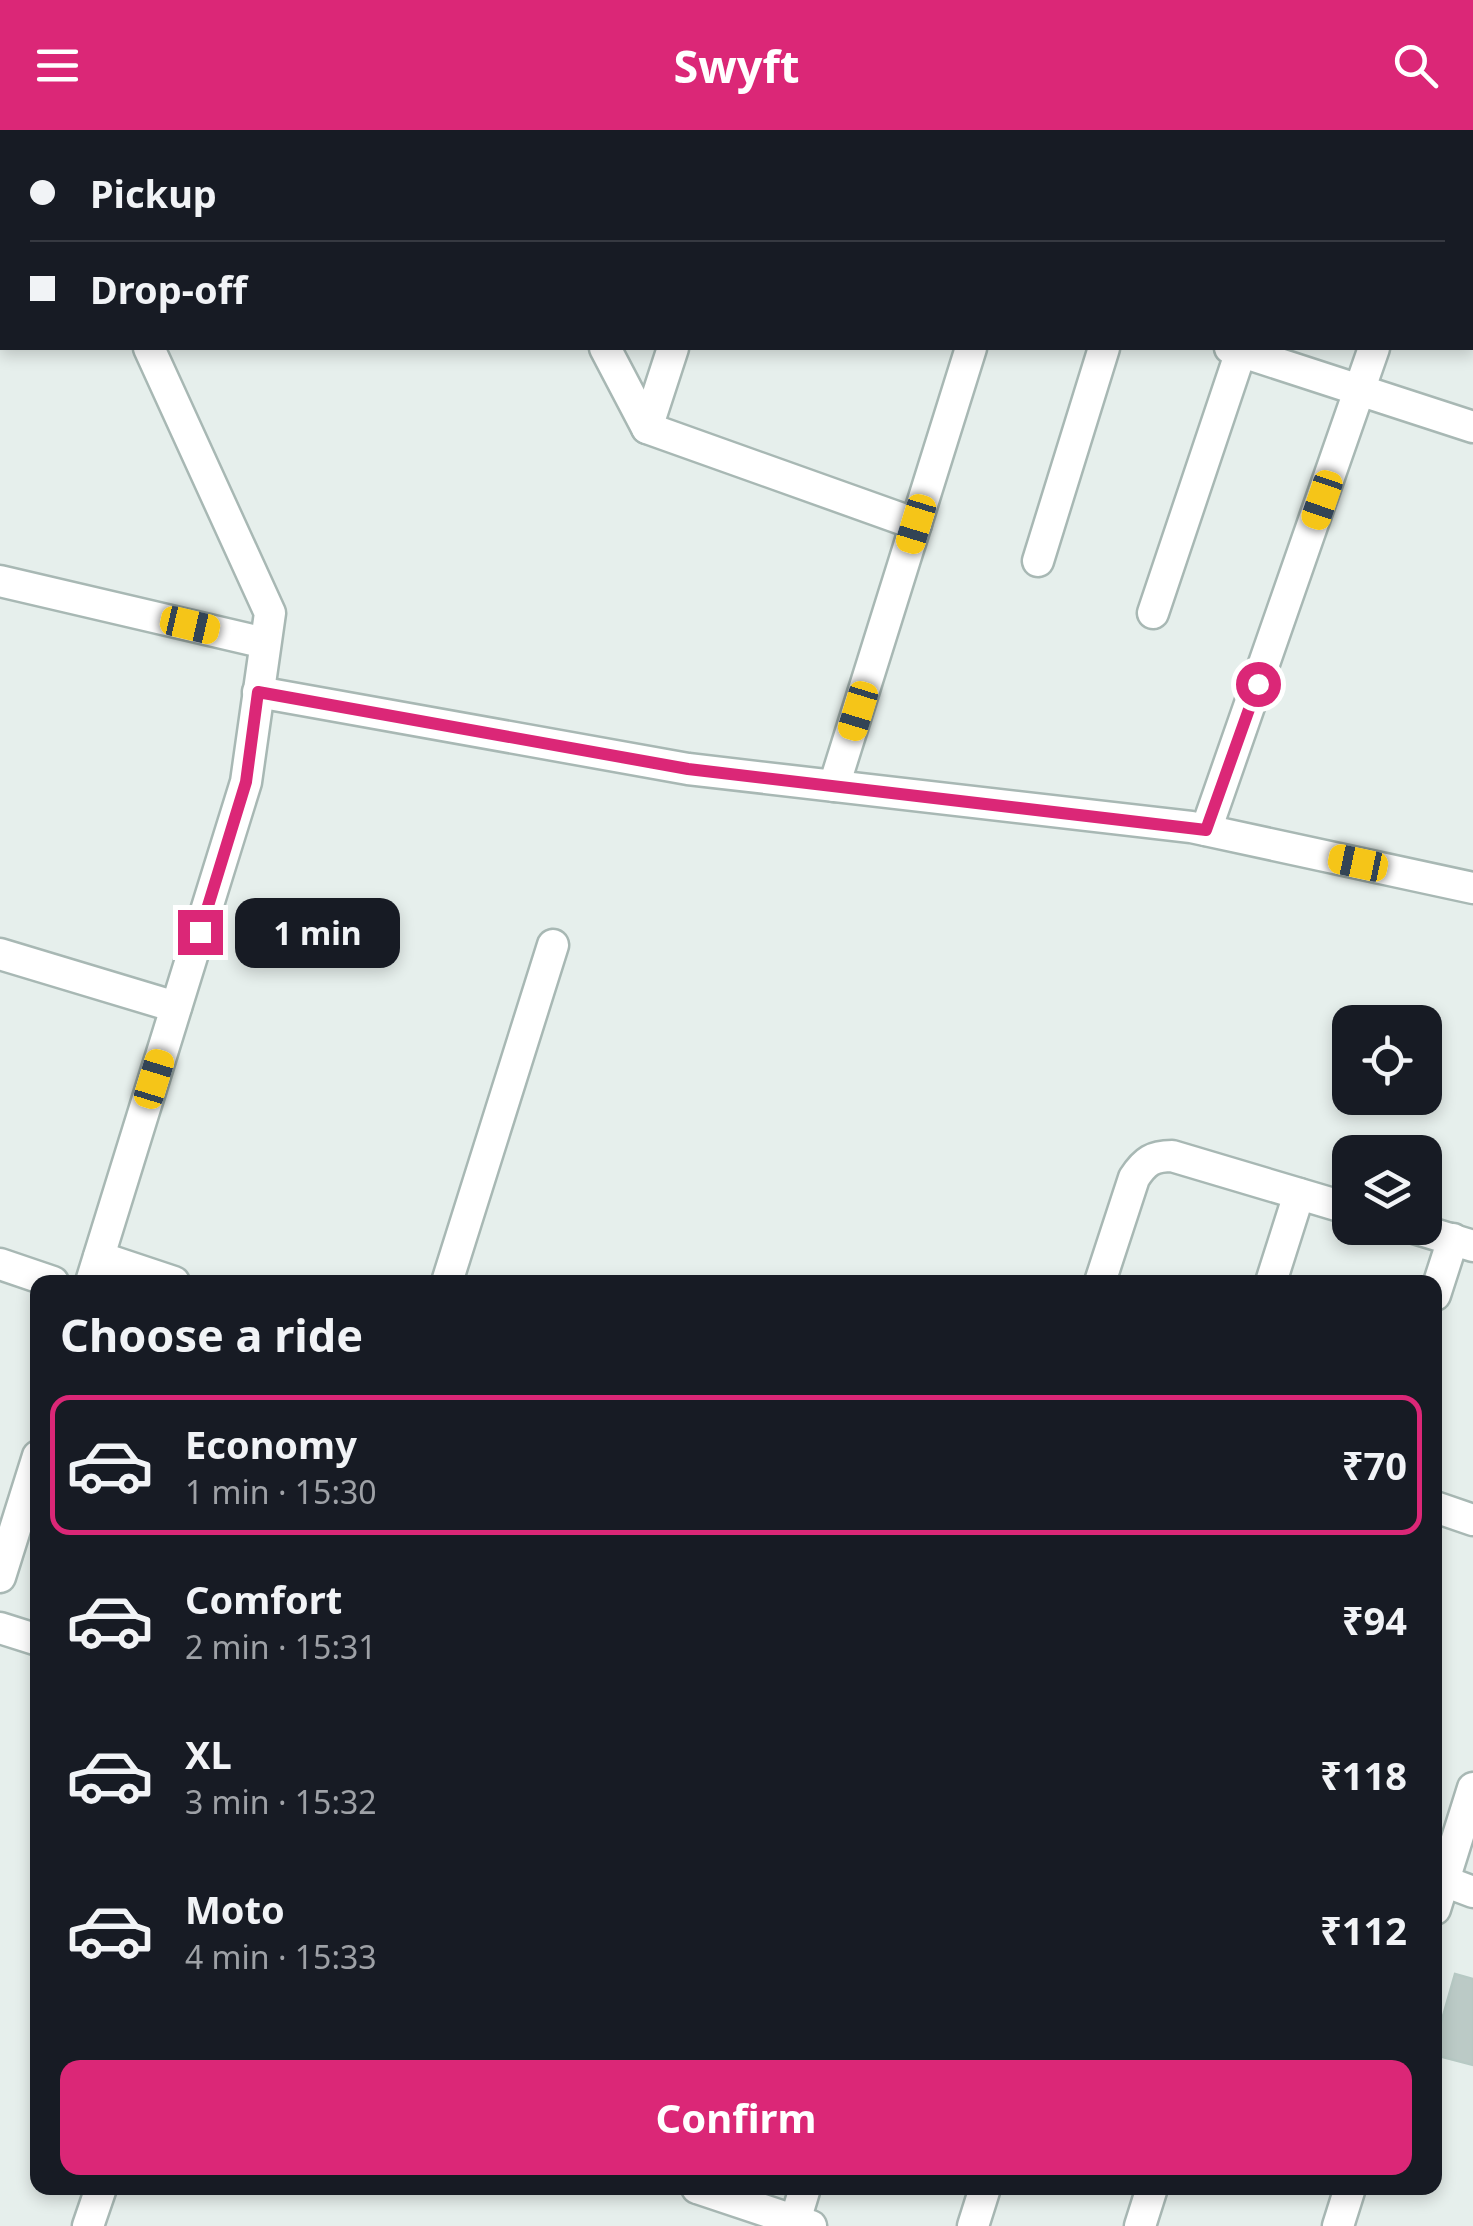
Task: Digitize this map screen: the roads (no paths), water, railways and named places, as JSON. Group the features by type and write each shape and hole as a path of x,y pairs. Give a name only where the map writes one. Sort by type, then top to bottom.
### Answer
{"street":[{"path":"128,1275 95,1270 246,782 270,613 150,350"},
{"path":"606,350 647,428 916,524"},
{"path":"647,428 672,350"},
{"path":"834,786 971,350"},
{"path":"1038,561 1103,350"},
{"path":"1153,613 1237,350"},
{"path":"1240,350 1473,426"},
{"path":"1206,830 1373,350"},
{"path":"0,580 265,643"},
{"path":"258,692 688,769 1206,830 1473,888"},
{"path":"449,1275 553,944"},
{"path":"0,954 176,1007"},
{"path":"1102,1275 1134,1178 1143,1164 1156,1156 1172,1156 1332,1203"},
{"path":"1273,1275 1299,1194"},
{"path":"1442,1282 1463,1242"},
{"path":"0,1264 32,1275"},
{"path":"0,1577 30,1481"},
{"path":"1442,1509 1473,1520"},
{"path":"0,1628 30,1637"},
{"path":"1442,1883 1473,1788"},
{"path":"1442,1895 1473,1892"},
{"path":"88,2226 98,2195"},
{"path":"717,2195 803,2223 805,2195"},
{"path":"973,2226 983,2195"},
{"path":"1140,2226 1150,2195"},
{"path":"1338,2226 1348,2195"}]}
